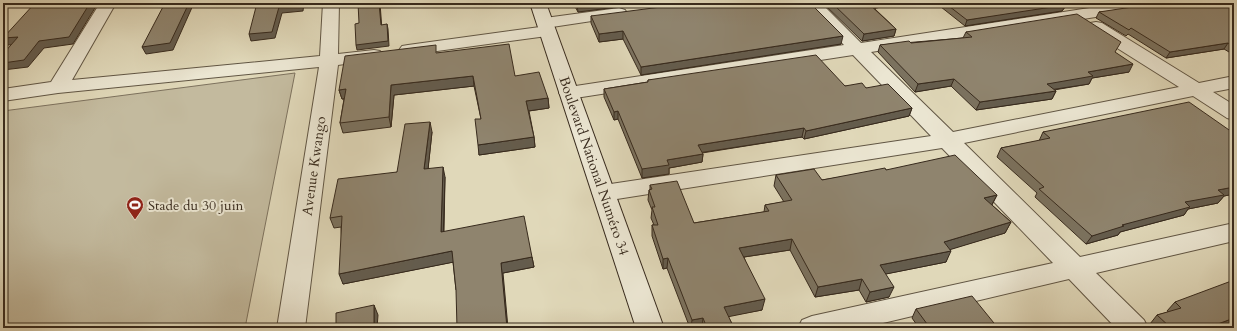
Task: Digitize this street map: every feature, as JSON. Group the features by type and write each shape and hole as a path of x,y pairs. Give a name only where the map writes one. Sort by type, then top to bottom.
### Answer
{"street":[{"path":"58,87 108,3"},
{"name":"Avenue Kwango","path":"292,328 329,60 331,3"},
{"name":"Boulevard National Numéro 34","path":"538,3 650,328"},
{"path":"812,3 1134,328"},
{"path":"1058,3 1234,114"},
{"path":"569,93 1153,3"},
{"path":"3,95 58,87 329,60 546,27 637,11"},
{"path":"604,193 948,140 1234,82"},
{"path":"812,328 1234,232"}],"shaded area":[{"name":"Stade du 30 juin","path":"295,73 245,328 3,328 3,111"}],"building":[{"path":"35,3 90,3 69,37 39,41 24,60 3,63 3,54 18,37 3,38"},
{"path":"165,3 189,3 170,43 142,47"},
{"path":"257,3 301,3 300,5 279,7 272,32 249,34"},
{"path":"358,3 379,3 381,25 387,24 388,41 356,45 355,24 359,23"},
{"path":"576,3 592,3 577,5"},
{"path":"692,3 810,3 843,36 641,67 623,31 599,34 591,16"},
{"path":"832,3 874,3 869,4 896,29 864,34"},
{"path":"945,3 1066,3 1065,5 967,20"},
{"path":"1159,3 1234,3 1234,47 1228,43 1170,52 1131,28 1129,30 1099,12"},
{"path":"1077,14 1121,42 1115,52 1133,64 1088,72 1093,76 1047,84 1056,91 980,102 954,79 918,84 880,45 909,41 911,43 972,37 966,32"},
{"path":"509,44 515,76 539,72 548,98 526,101 534,137 478,145 475,119 481,119 473,76 391,85 389,117 340,123 346,89 339,90 345,56 436,45 436,53"},
{"path":"816,55 845,86 862,83 866,88 888,84 912,108 806,131 804,128 698,145 703,154 667,160 669,165 642,169 618,111 614,112 604,89 648,82 648,80"},
{"path":"1189,102 1232,132 1234,131 1234,187 1218,190 1224,195 1185,202 1190,207 1122,225 1124,226 1092,236 1039,189 1044,187 1001,148 1050,138 1043,132"},
{"path":"430,122 424,169 443,167 441,232 524,216 532,257 501,263 507,328 457,328 456,290 452,251 339,274 342,216 330,218 338,179 397,172 405,124"},
{"path":"955,155 997,195 984,198 1011,222 944,242 951,251 880,265 894,287 870,292 862,279 818,287 792,239 739,248 765,299 724,307 734,328 707,328 703,318 692,320 668,258 663,259 652,225 658,225 652,207 655,207 649,190 652,189 650,185 677,181 694,223 769,211 765,205 792,200 776,175 814,169 822,180 885,168 886,170"},
{"path":"1234,280 1234,318 1207,328 1171,328 1157,315 1181,308 1175,302"},
{"path":"972,296 998,328 930,328 916,309"},
{"path":"374,305 374,328 336,328 336,313"}],"place":[{"name":"Stade du 30 juin","path":"135,220"}]}
